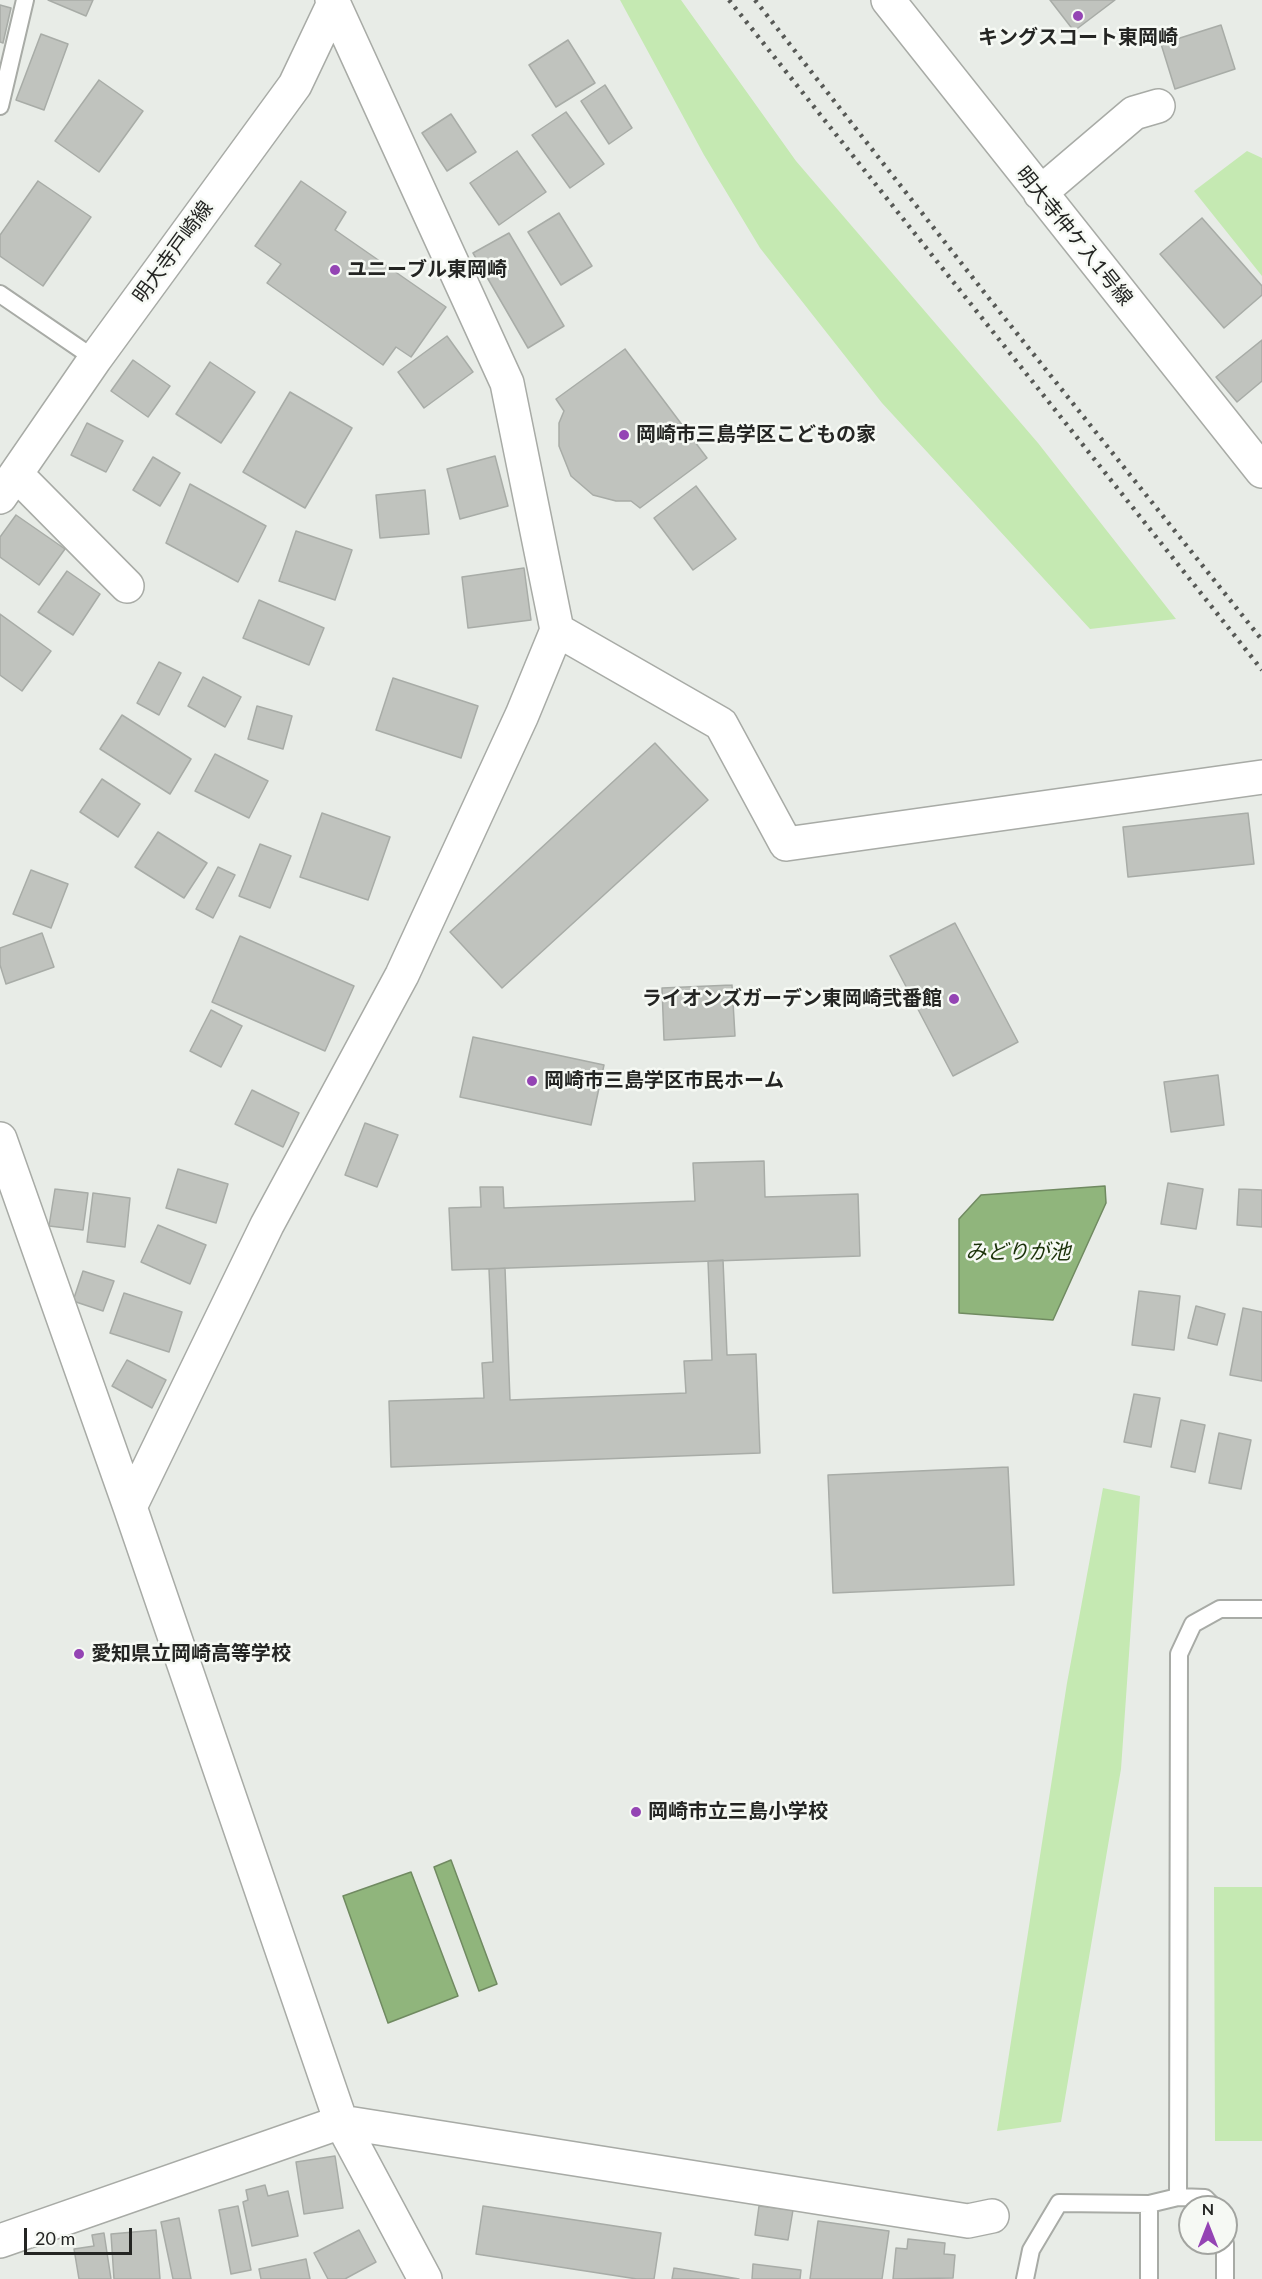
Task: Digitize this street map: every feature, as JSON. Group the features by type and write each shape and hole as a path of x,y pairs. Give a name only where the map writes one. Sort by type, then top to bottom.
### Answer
{"street":[{"name":"明大寺仲ケ入1号線","path":"888,0 1262,471"},
{"path":"130,1507 267,1225 402,975 522,715 556,630 507,382 332,2"},
{"name":"明大寺戸崎線","path":"8,486 95,359 295,85 332,2"},
{"path":"1040,193 1134,113 1158,106"},
{"path":"8,486 127,586"},
{"path":"556,630 721,724 786,844 1262,777"},
{"path":"0,1139 130,1507 341,2122 425,2279"},
{"path":"0,2241 341,2122 968,2221 992,2216"}],"lane":[{"path":"0,106 25,0"},
{"path":"0,294 95,359"},
{"path":"1178,2195 1179,1654 1193,1624 1220,1609 1262,1609"},
{"path":"1025,2279 1031,2250 1059,2203 1149,2204 1178,2197"},
{"path":"1149,2204 1149,2279"},
{"path":"1225,2255 1225,2279"}],"shaded area":[{"path":"620,0 681,0 796,161 1038,443 1176,619 1090,629 882,403 760,248 704,155"},
{"path":"1247,151 1262,158 1262,276 1194,191"},
{"path":"1103,1488 1140,1496 1121,1769 1061,2122 997,2131 1067,1683"},
{"path":"1214,1887 1262,1887 1262,2141 1215,2141"}],"water":[{"name":"みどりが池","path":"1105,1186 1106,1203 1053,1320 959,1313 959,1219 981,1195"},
{"path":"451,1860 497,1984 479,1991 434,1867"},
{"path":"411,1872 458,1996 388,2023 343,1896"}],"building":[{"path":"48,0 93,0 86,16"},
{"name":"キングスコート東岡崎","path":"1050,0 1115,0 1074,31"},
{"path":"0,5 11,8 3,43 0,42"},
{"path":"1221,25 1235,69 1175,89 1161,44"},
{"path":"41,34 68,44 44,110 16,100"},
{"path":"568,40 595,83 556,107 529,65"},
{"path":"99,80 143,111 99,172 55,141"},
{"path":"605,85 632,128 609,144 581,101"},
{"path":"566,112 604,164 570,188 532,135"},
{"path":"451,114 476,152 447,171 422,133"},
{"path":"517,151 546,192 499,225 470,183"},
{"path":"38,181 91,217 43,286 0,256 0,235"},
{"name":"ユニーブル東岡崎","path":"301,181 346,212 335,230 446,307 411,357 396,347 383,365 267,283 281,264 255,246"},
{"path":"559,213 592,266 561,285 528,232"},
{"path":"1202,218 1262,286 1262,295 1224,328 1160,254"},
{"path":"509,233 564,326 528,348 473,253"},
{"path":"447,336 473,372 424,408 398,372"},
{"path":"1262,340 1262,381 1237,402 1216,377"},
{"name":"岡崎市三島学区こどもの家","path":"625,349 707,458 640,508 631,501 616,501 593,495 571,476 559,446 559,423 564,411 556,399"},
{"path":"133,360 170,386 148,417 111,391"},
{"path":"210,362 255,392 221,443 176,414"},
{"path":"290,392 352,428 305,508 243,472"},
{"path":"87,423 123,441 106,472 71,455"},
{"path":"495,456 508,506 460,519 447,469"},
{"path":"153,457 180,473 160,506 133,490"},
{"path":"190,484 266,526 238,582 166,543"},
{"path":"696,486 736,539 693,570 654,518"},
{"path":"425,490 429,534 380,538 376,495"},
{"path":"16,515 65,549 39,585 0,557 0,537"},
{"path":"296,531 352,550 335,600 279,581"},
{"path":"524,568 531,620 468,628 462,577"},
{"path":"67,571 100,594 73,635 38,612"},
{"path":"259,600 324,628 309,665 243,638"},
{"path":"0,614 51,651 22,691 0,675"},
{"path":"159,662 181,673 159,715 137,703"},
{"path":"203,677 241,697 225,727 188,706"},
{"path":"393,678 478,706 461,758 376,730"},
{"path":"257,706 292,716 283,749 248,739"},
{"path":"122,715 191,759 170,794 100,749"},
{"path":"655,743 708,800 502,988 450,932"},
{"path":"215,754 268,781 249,818 195,791"},
{"path":"102,779 140,804 118,837 80,812"},
{"path":"322,813 390,837 368,900 300,877"},
{"path":"1248,813 1254,864 1128,877 1123,827"},
{"path":"158,832 207,863 184,898 135,867"},
{"path":"260,844 291,856 270,908 239,896"},
{"path":"218,867 235,875 213,918 196,909"},
{"path":"31,870 68,884 51,928 13,914"},
{"name":"ライオンズガーデン東岡崎弐番館","path":"955,923 1018,1042 953,1076 890,956"},
{"path":"42,933 54,967 6,984 0,965 0,948"},
{"path":"240,936 354,986 325,1051 212,1002"},
{"path":"732,985 735,1036 664,1040 662,988"},
{"path":"211,1010 242,1026 221,1067 190,1051"},
{"name":"岡崎市三島学区市民ホーム","path":"473,1037 604,1065 591,1125 460,1097"},
{"path":"1218,1075 1224,1125 1171,1132 1164,1082"},
{"path":"252,1090 299,1113 283,1147 235,1124"},
{"path":"365,1123 398,1135 377,1187 345,1175"},
{"path":"764,1161 765,1197 858,1194 860,1256 452,1270 449,1208 481,1207 480,1187 503,1187 504,1208 695,1201 693,1163"},
{"path":"178,1169 228,1184 216,1223 166,1208"},
{"path":"1168,1183 1203,1189 1196,1229 1161,1224"},
{"path":"55,1189 88,1193 83,1230 49,1226"},
{"path":"1239,1189 1262,1190 1262,1227 1237,1225"},
{"path":"93,1193 130,1198 125,1247 87,1242"},
{"path":"158,1225 206,1245 190,1284 141,1262"},
{"path":"723,1260 727,1355 756,1354 760,1453 391,1467 389,1401 484,1398 482,1363 493,1362 489,1269 505,1268 510,1400 686,1393 684,1361 712,1360 708,1261"},
{"path":"83,1271 114,1281 103,1311 73,1301"},
{"path":"1139,1291 1180,1296 1174,1350 1132,1345"},
{"path":"124,1293 182,1312 169,1352 110,1333"},
{"path":"1196,1306 1225,1314 1217,1345 1188,1338"},
{"path":"1243,1308 1262,1312 1262,1381 1230,1375"},
{"path":"127,1360 166,1380 152,1408 112,1386"},
{"path":"1134,1394 1160,1398 1151,1447 1124,1442"},
{"path":"1181,1420 1205,1425 1195,1472 1171,1467"},
{"path":"1219,1433 1251,1440 1241,1489 1209,1483"},
{"path":"1008,1467 1014,1585 833,1593 828,1475"},
{"path":"335,2156 343,2208 304,2214 296,2162"},
{"path":"265,2185 268,2196 288,2191 298,2236 252,2246 243,2202 248,2200 246,2190"},
{"path":"238,2206 251,2270 231,2274 219,2210"},
{"path":"483,2206 661,2233 654,2279 637,2279 476,2254"},
{"path":"759,2206 793,2210 788,2240 755,2235"},
{"path":"179,2218 191,2279 173,2279 161,2222"},
{"path":"818,2221 889,2231 882,2279 810,2279"},
{"path":"156,2230 160,2279 114,2279 111,2234"},
{"path":"359,2230 376,2262 345,2279 328,2279 314,2253"},
{"path":"104,2233 111,2279 79,2279 74,2249 94,2246 92,2235"},
{"path":"908,2239 945,2243 944,2254 955,2255 953,2278 893,2279 896,2248 907,2249"},
{"path":"306,2259 310,2279 261,2279 259,2269"},
{"path":"753,2264 801,2270 800,2279 752,2279"},
{"path":"674,2268 739,2279 672,2279"}],"railway":[{"path":"729,0 1262,670"},
{"path":"755,0 991,301 1262,640"}],"place":[{"name":"キングスコート東岡崎","path":"1078,16"},
{"name":"ユニーブル東岡崎","path":"335,270"},
{"name":"岡崎市三島学区こどもの家","path":"624,435"},
{"name":"ライオンズガーデン東岡崎弐番館","path":"954,999"},
{"name":"岡崎市三島学区市民ホーム","path":"532,1081"},
{"name":"愛知県立岡崎高等学校","path":"79,1654"},
{"name":"岡崎市立三島小学校","path":"636,1812"}]}
